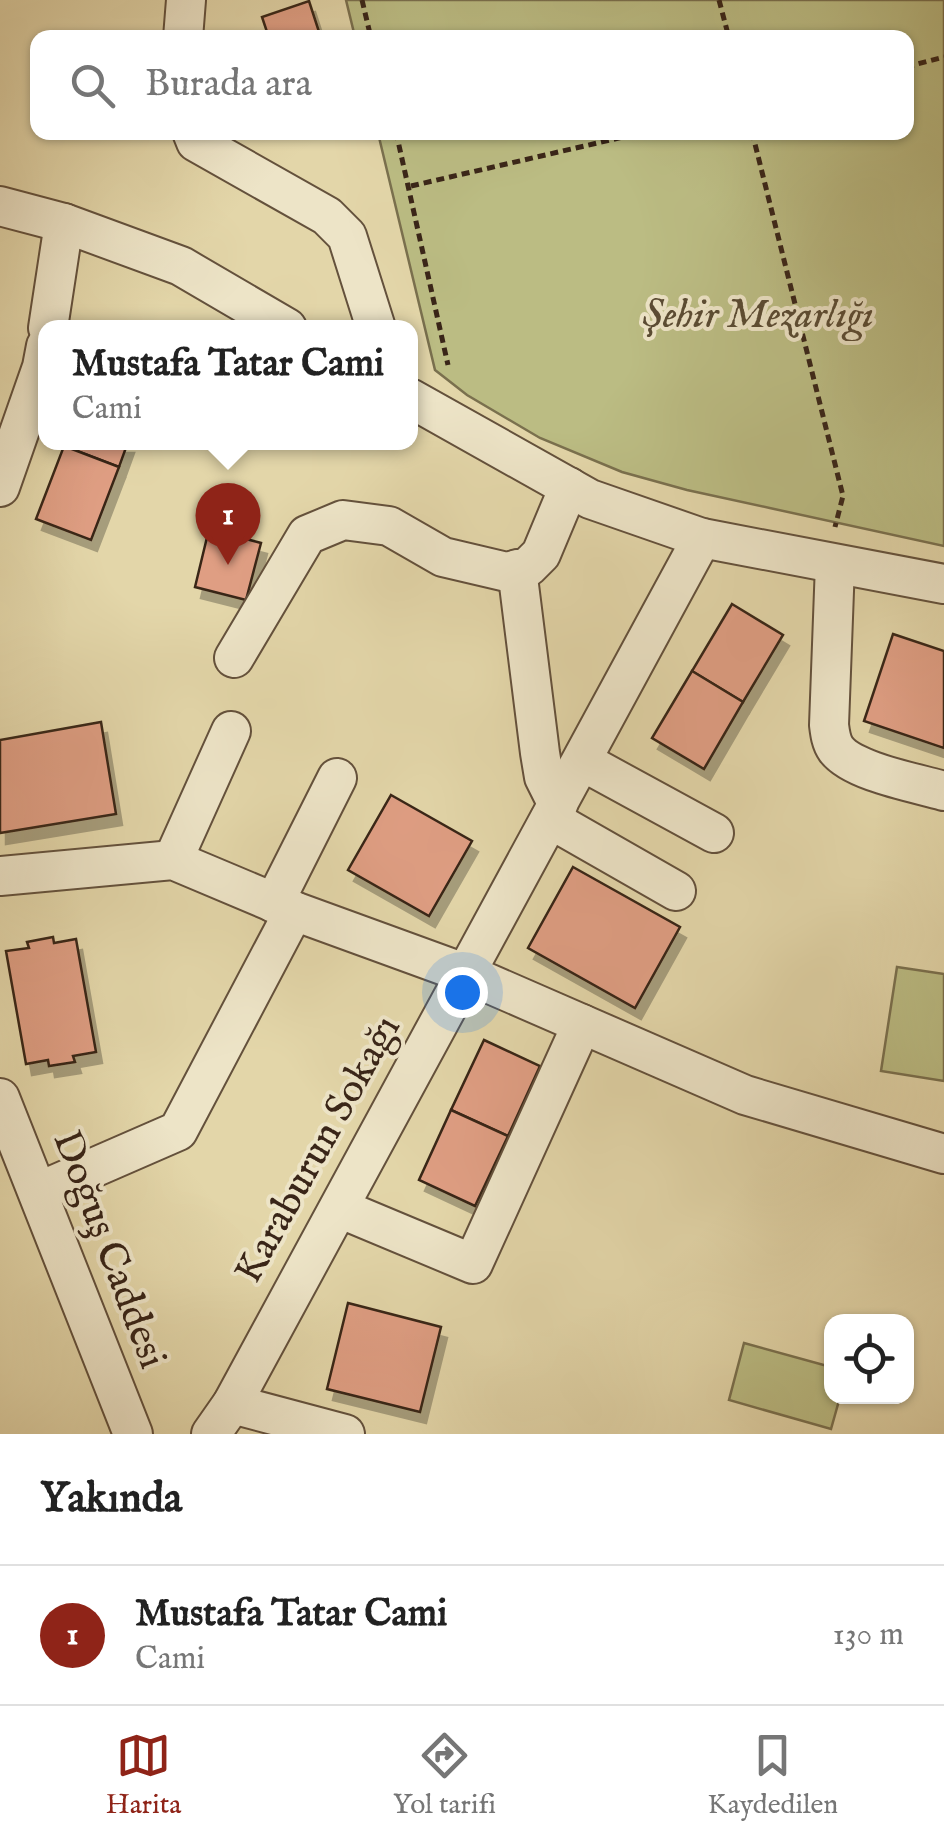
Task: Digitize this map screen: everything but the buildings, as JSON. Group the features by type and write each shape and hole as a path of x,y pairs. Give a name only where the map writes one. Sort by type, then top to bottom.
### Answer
{"street":[{"path":"184,30 186,0"},
{"path":"195,140 327,216 347,236 373,320"},
{"path":"0,206 64,223 181,266 273,320"},
{"path":"49,320 64,223"},
{"path":"0,487 38,379"},
{"path":"418,402 590,499 702,538 835,546 944,584"},
{"path":"234,658 307,535 324,526 343,520 388,526 443,557 507,572 528,567 541,554 569,487"},
{"name":"Karaburun Sokağı","path":"221,1419 702,538"},
{"path":"835,546 828,725 832,741 841,755 864,767 944,790"},
{"path":"518,569 540,753 554,812 676,891"},
{"path":"173,860 232,731"},
{"path":"582,760 714,833"},
{"path":"38,1192 178,1131 284,907 337,778"},
{"path":"0,876 173,860 284,907 467,974 745,1096 944,1154"},
{"path":"339,1208 472,1264 582,1024"},
{"name":"Doğuş Caddesi","path":"0,1098 132,1434"},
{"path":"221,1419 344,1434"}],"path":[{"path":"362,0 370,30"},
{"path":"719,0 726,30"},
{"path":"914,65 944,57"},
{"path":"398,140 448,366"},
{"path":"411,186 610,140"},
{"path":"754,140 842,496 835,546"}],"green space":[{"name":"Şehir Mezarlığı","path":"346,0 944,0 944,546 622,472 540,438 467,395 435,370 380,140 914,140 914,30 353,30"},
{"path":"897,967 944,974 944,1081 881,1071"},
{"path":"744,1343 824,1365 824,1404 838,1404 831,1429 729,1400"}],"place":[{"name":"Mustafa Tatar Cami","path":"228,565"}]}
